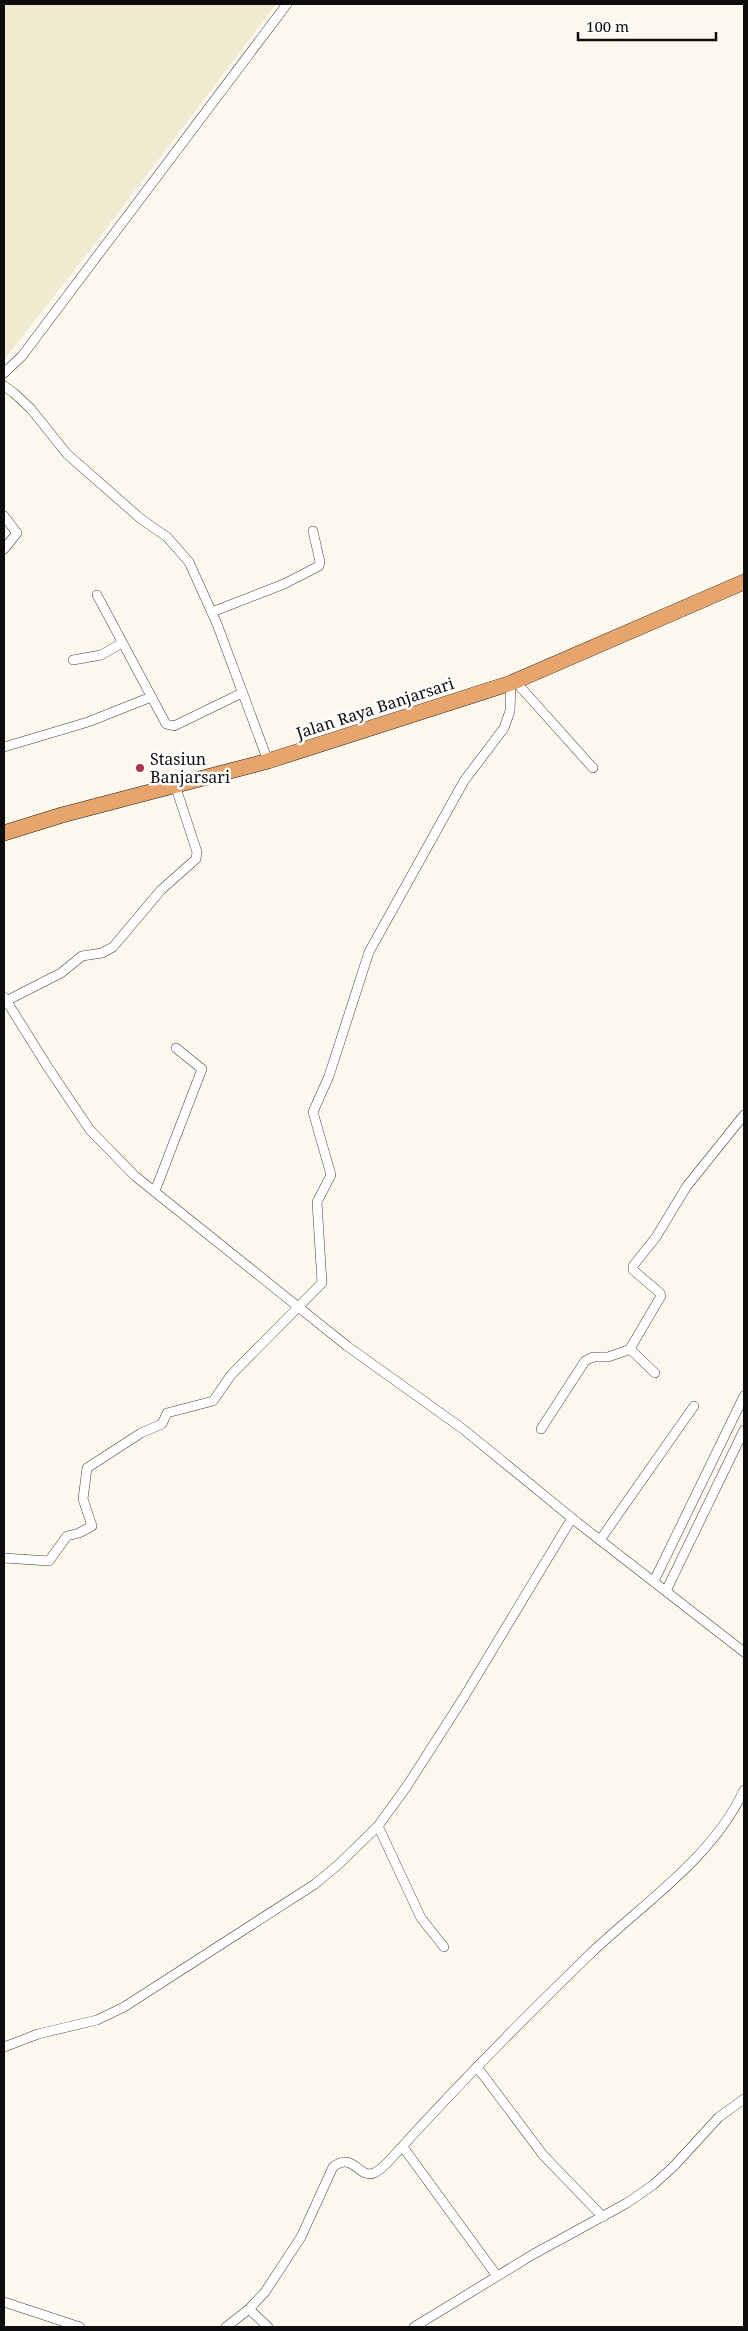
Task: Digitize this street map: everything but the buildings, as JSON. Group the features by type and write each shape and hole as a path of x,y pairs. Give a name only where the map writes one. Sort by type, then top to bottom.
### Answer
{"highway":[{"name":"Jalan Raya Banjarsari","path":"4,833 62,815 268,760 513,682 742,585"}],"street":[{"path":"4,373 22,356 287,4"},
{"path":"4,386 31,410 67,454 141,519 178,547 189,562 212,612 268,760"},
{"path":"4,516 17,533 4,549"},
{"path":"212,612 277,586 319,566 320,562 313,531"},
{"path":"97,595 166,724 174,726 242,693"},
{"path":"72,660 101,655 122,643"},
{"path":"513,682 593,768"},
{"path":"4,1558 49,1561 67,1536 80,1533 92,1526 83,1499 87,1468 141,1433 162,1424 167,1414 212,1401 231,1375 322,1283 317,1202 331,1175 314,1112 329,1076 369,952 464,781 504,728 510,711 513,682"},
{"path":"4,747 88,722 151,698"},
{"path":"175,785 197,852 196,859 161,890 108,951 82,956 57,975 5,999 48,1069 90,1130 135,1176 347,1346 463,1429 572,1518 744,1652"},
{"path":"155,1192 202,1069 176,1048"},
{"path":"541,1429 568,1386 589,1358 608,1357 631,1349 661,1296 660,1293 633,1270 633,1266 656,1237 687,1186 744,1115"},
{"path":"631,1349 655,1373"},
{"path":"666,1591 719,1465 744,1396"},
{"path":"600,1540 694,1406"},
{"path":"654,1582 719,1465 744,1430"},
{"path":"4,2048 38,2034 97,2020 141,1997 315,1884 340,1864 378,1826 407,1786 464,1697 572,1518"},
{"path":"226,2327 249,2309 265,2292 301,2237 334,2167 341,2162 347,2162 367,2174 379,2170 403,2147 418,2128 477,2067 589,1955 694,1860 725,1824 744,1790"},
{"path":"378,1826 420,1918 444,1947"},
{"path":"477,2067 543,2155 603,2218"},
{"path":"414,2327 497,2276 603,2218 653,2185 673,2167 719,2117 744,2099"},
{"path":"403,2147 497,2276"},
{"path":"4,2302 80,2327"},
{"path":"249,2309 268,2327"}],"shaded area":[{"path":"4,4 276,4 84,258 4,360"}],"place":[{"name":"Stasiun Banjarsari","path":"140,768"}]}
